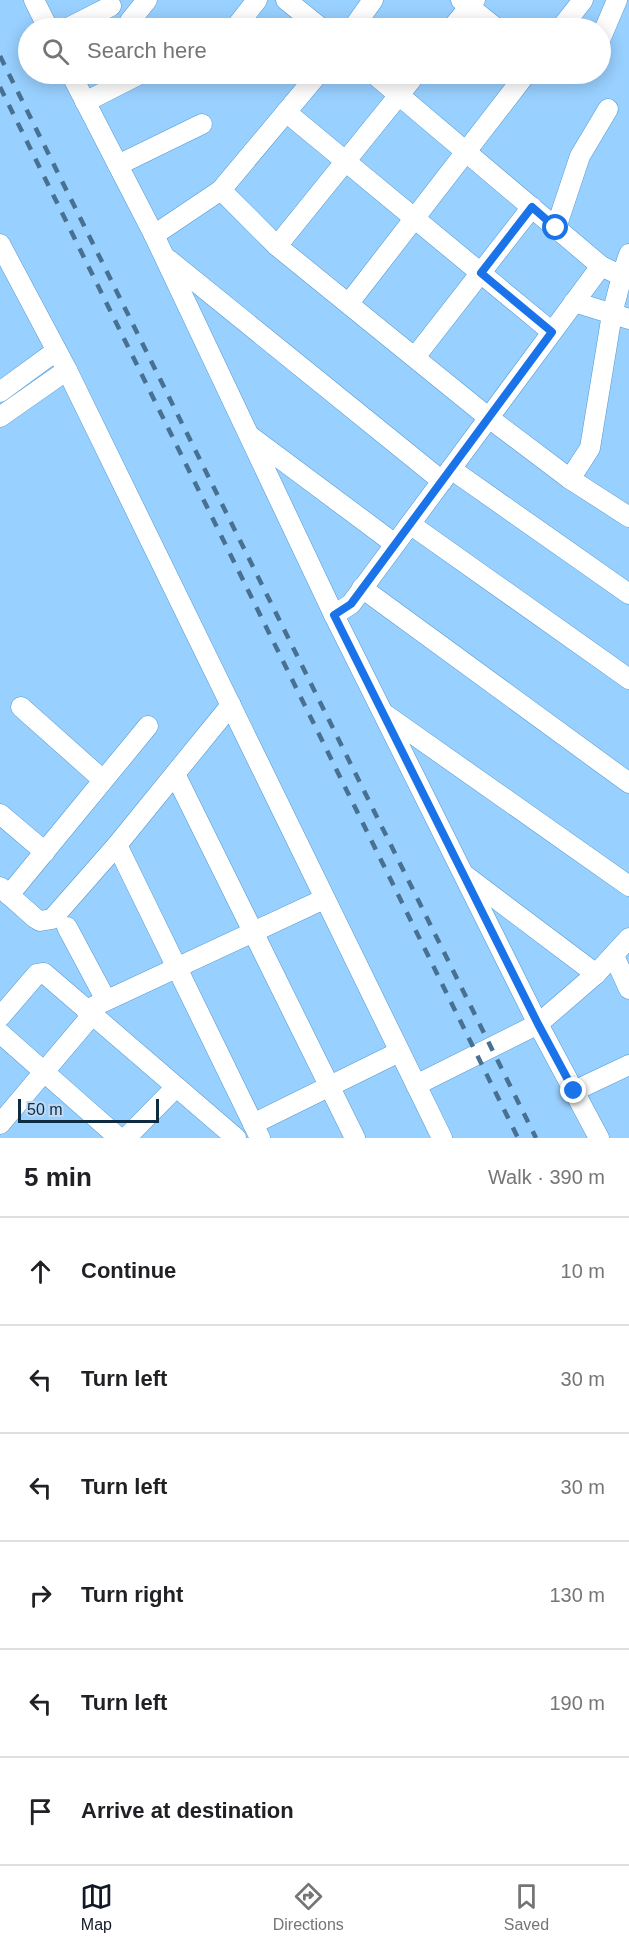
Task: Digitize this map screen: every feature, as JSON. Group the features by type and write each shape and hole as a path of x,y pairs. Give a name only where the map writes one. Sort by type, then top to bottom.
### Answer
{"street":[{"path":"34,0 43,18"},
{"path":"132,18 147,0"},
{"path":"243,18 257,0"},
{"path":"286,0 308,18"},
{"path":"360,18 372,0"},
{"path":"569,18 583,0"},
{"path":"609,18 617,0"},
{"path":"458,18 468,2 485,18"},
{"path":"88,18 111,6"},
{"path":"76,84 154,235 382,713 538,1024 599,1138"},
{"path":"85,102 120,84"},
{"path":"154,235 221,190 310,84"},
{"path":"386,84 601,266 622,276"},
{"path":"277,246 408,84"},
{"path":"349,303 518,84"},
{"path":"556,228 580,156 608,109"},
{"path":"286,112 552,332"},
{"path":"118,165 202,124"},
{"path":"221,190 277,246 489,418 570,479 629,517"},
{"path":"415,357 532,207"},
{"path":"0,244 67,370 442,1138"},
{"path":"570,479 590,448 620,317 622,276 629,254"},
{"path":"164,257 447,475 629,594"},
{"path":"334,615 351,604 601,266"},
{"path":"574,302 620,317"},
{"path":"0,392 56,351"},
{"path":"0,417 67,370"},
{"path":"249,435 395,544"},
{"path":"410,524 629,679"},
{"path":"362,588 629,783"},
{"path":"148,726 45,852 4,891 40,921 52,919 117,845 231,705"},
{"path":"21,706 103,780"},
{"path":"382,713 629,886"},
{"path":"175,774 355,1138"},
{"path":"0,814 45,852"},
{"path":"117,845 256,1131 329,1086 399,1052"},
{"path":"463,874 596,974"},
{"path":"0,1124 95,1008 176,966 324,899"},
{"path":"67,927 95,1008"},
{"path":"416,1085 538,1024 596,974 629,938"},
{"path":"614,956 629,989"},
{"path":"0,1017 40,972 95,1008 176,1087 236,1138"},
{"path":"0,1034 118,1138"},
{"path":"574,1091 629,1065"},
{"path":"126,1138 176,1087"}],"railway":[{"path":"0,56 536,1138"},
{"path":"0,87 518,1138"}],"route":[{"path":"556,228 532,207 481,273 552,332 351,604 334,615 538,1024 574,1091"}]}
